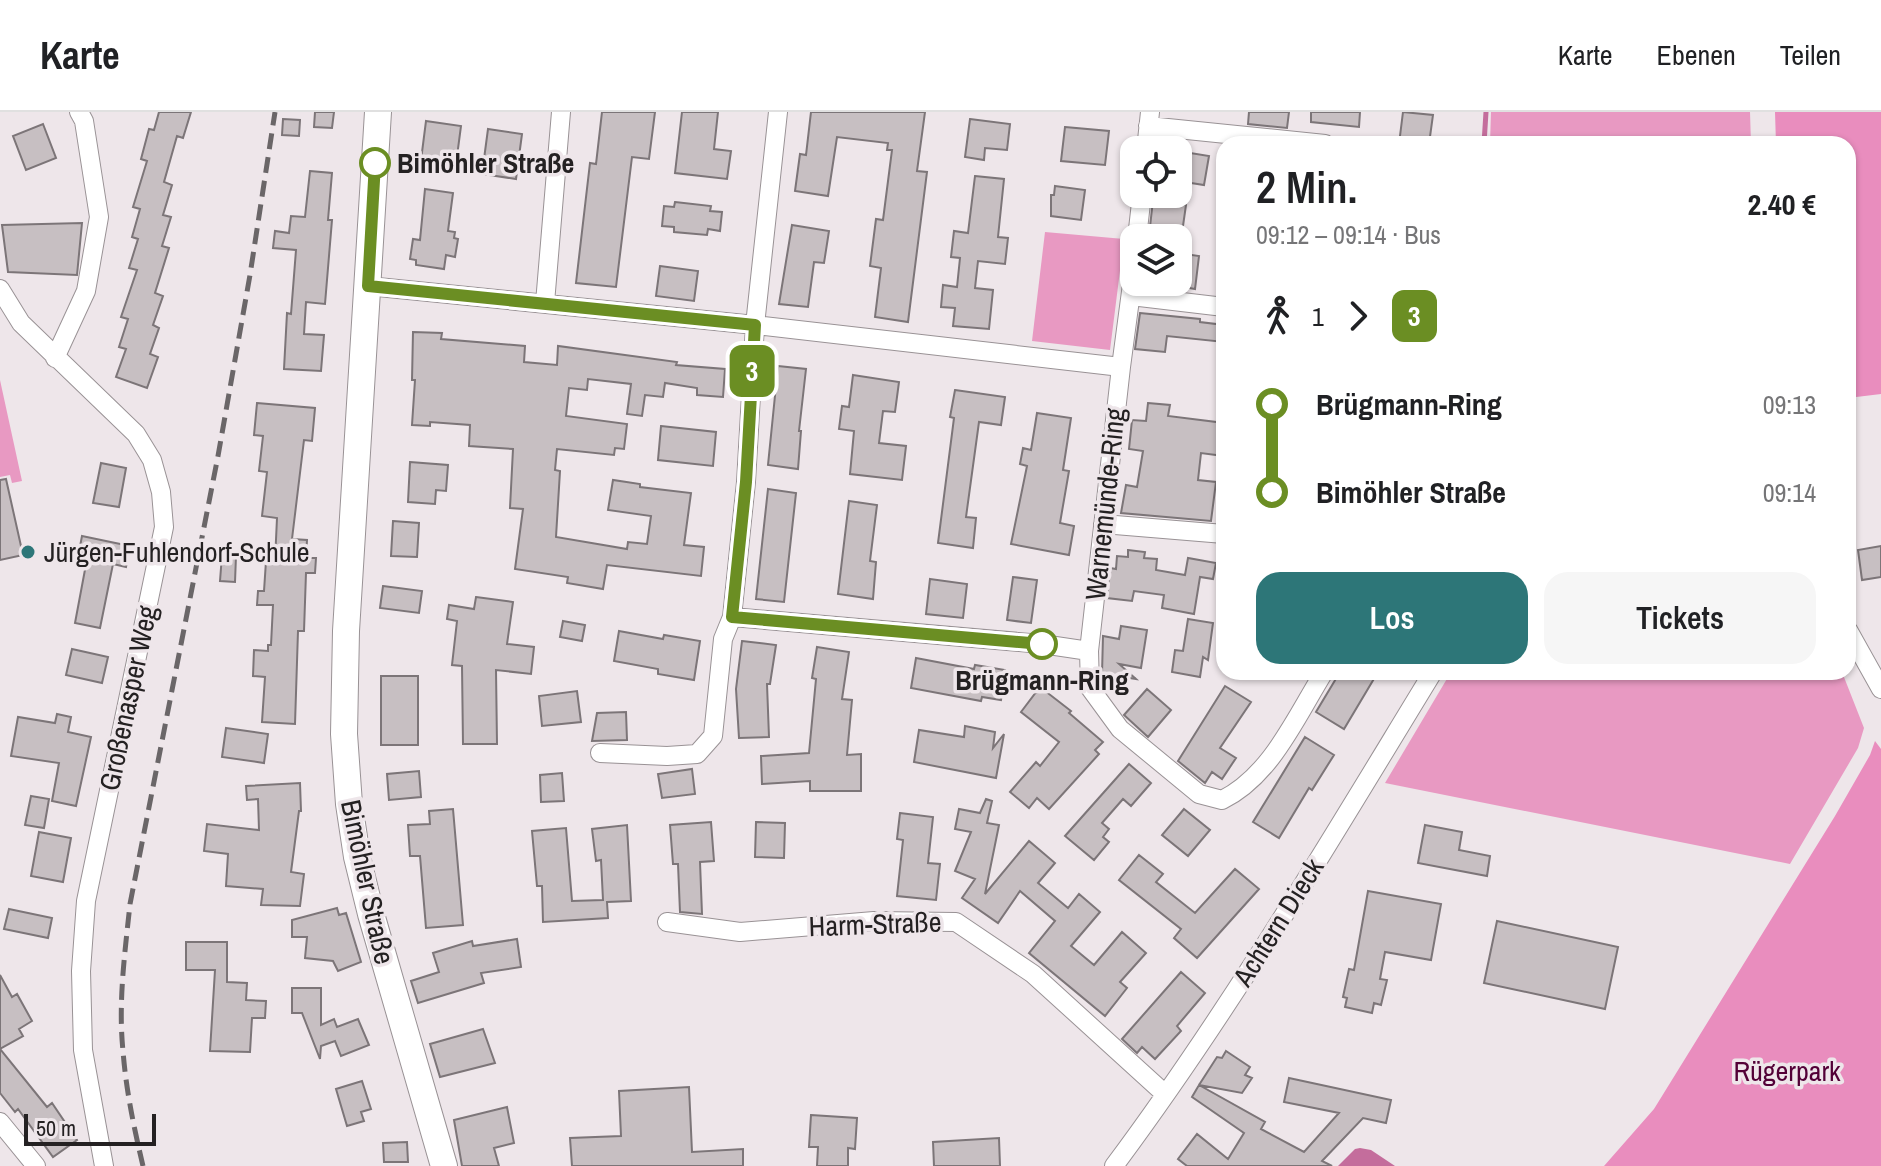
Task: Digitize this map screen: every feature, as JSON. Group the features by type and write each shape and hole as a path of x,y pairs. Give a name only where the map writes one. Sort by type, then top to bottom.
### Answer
{"street":[{"path":"55,358 86,291 99,217 84,121 79,112"},
{"name":"Bimöhler Straße","path":"378,112 346,631 344,734 357,857 444,1166"},
{"path":"545,303 561,112"},
{"path":"600,753 697,754 713,736 723,639 732,617 746,482 755,325 778,112"},
{"path":"1149,119 1269,136"},
{"name":"Warnemünde-Ring","path":"368,286 755,325 1121,367 1089,651"},
{"name":"Großenasper Weg","path":"0,289 21,323 136,434 152,460 161,492 164,527 86,901 81,971 83,1050 104,1166"},
{"path":"1121,367 1131,296 1216,306"},
{"path":"1103,524 1216,533"},
{"path":"732,617 1042,644 1089,651 1090,688 1120,729 1199,794 1222,800 1242,790 1264,768 1319,680"},
{"path":"1856,644 1881,689"},
{"name":"Achtern Dieck","path":"1114,1166 1241,983 1428,680"},
{"name":"Harm-Straße","path":"667,922 740,932 874,921 956,922 1033,974 1165,1094"},
{"path":"0,1122 36,1166"}],"shaded area":[{"path":"1491,112 1750,112 1751,136 1490,136"},
{"path":"1045,232 1120,239 1120,271 1110,350 1032,341"},
{"path":"0,380 22,481 12,483 10,475 0,477"},
{"path":"1446,680 1845,680 1864,728 1858,748 1790,864 1385,783"},
{"path":"1360,1148 1371,1150 1395,1166 1338,1166"}],"green space":[{"path":"1775,112 1881,112 1881,394 1856,397 1856,136 1776,136"},
{"name":"Rügerpark","path":"1875,741 1881,749 1881,1166 1604,1166 1654,1109 1835,816"}],"building":[{"path":"159,112 191,112 183,138 177,136 164,182 172,185 163,215 171,217 162,246 169,248 155,293 163,296 153,325 159,328 150,354 158,357 147,388 116,377 126,349 119,347 128,319 121,317 137,270 129,268 138,239 132,237 140,209 133,207 147,161 141,159 149,129 154,130"},
{"path":"315,112 334,112 332,128 314,127"},
{"path":"602,112 655,112 649,159 632,157 616,287 576,283 590,163 596,164"},
{"path":"682,112 718,112 714,149 731,151 727,179 675,173"},
{"path":"811,112 925,112 917,171 927,172 908,322 875,317 881,268 870,266 876,219 883,220 892,150 887,150 888,143 837,137 828,196 795,191 800,154 806,155"},
{"path":"1249,112 1289,112 1287,128 1248,124"},
{"path":"1311,112 1360,112 1359,127 1311,122"},
{"path":"1403,112 1433,115 1430,136 1400,136"},
{"path":"283,119 300,120 299,136 282,135"},
{"path":"970,119 1010,124 1007,150 985,148 984,160 965,157"},
{"path":"426,121 461,126 456,164 421,160"},
{"path":"43,124 56,158 26,170 13,136"},
{"path":"1065,127 1109,131 1105,165 1061,161"},
{"path":"488,129 522,134 516,179 482,174"},
{"path":"1192,153 1209,156 1204,185 1192,183"},
{"path":"310,171 332,173 328,220 332,220 325,304 306,302 304,334 324,335 321,371 284,369 287,313 291,314 296,250 273,248 275,231 289,233 291,216 305,217"},
{"path":"975,176 1004,179 998,237 1008,238 1005,264 978,261 975,288 993,290 989,329 953,326 955,308 941,307 943,285 957,287 960,258 951,257 954,231 968,233"},
{"path":"1055,186 1085,190 1081,220 1051,216 1051,195 1054,195"},
{"path":"425,189 453,193 448,231 455,232 454,238 458,239 455,257 446,255 444,269 416,265 416,260 410,259 413,239 420,240"},
{"path":"675,202 711,206 710,211 722,212 720,231 708,229 707,235 674,232 674,227 662,226 664,206 674,207"},
{"path":"1152,208 1186,208 1183,224 1150,224"},
{"path":"82,223 77,275 8,272 2,225"},
{"path":"792,225 829,231 824,263 814,262 808,307 779,304"},
{"path":"1192,255 1199,256 1195,289 1192,288"},
{"path":"660,266 698,271 694,301 656,296"},
{"path":"1140,313 1200,319 1200,322 1216,324 1216,341 1167,336 1165,352 1135,349"},
{"path":"413,332 442,333 441,339 525,346 524,362 557,365 558,346 677,362 676,365 725,369 723,397 697,395 697,388 665,383 663,397 645,395 642,416 627,414 631,384 588,379 587,390 569,388 566,416 627,424 624,449 615,448 614,455 557,449 555,470 560,471 556,537 627,549 628,542 647,544 651,516 608,510 613,480 640,484 640,487 691,493 684,545 704,547 701,576 607,565 603,589 567,583 568,577 515,569 523,509 510,508 513,449 469,446 470,425 430,422 430,426 412,425 415,380 412,380"},
{"path":"778,366 806,369 798,469 768,465"},
{"path":"853,375 899,382 895,412 883,411 879,443 906,446 902,480 850,474 854,431 839,429 842,406 849,407"},
{"path":"955,390 1005,397 1001,425 979,422 966,517 976,518 973,548 938,543"},
{"path":"257,403 315,408 312,441 304,440 292,539 307,540 306,558 316,558 315,573 306,573 304,631 298,631 295,724 262,722 265,677 253,676 254,650 268,651 268,645 271,645 273,605 257,605 258,591 264,591 266,561 275,561 277,518 262,516 267,472 259,471 263,436 254,435"},
{"path":"1148,403 1170,405 1168,416 1216,422 1216,455 1201,453 1198,480 1216,482 1211,521 1121,513 1126,485 1137,487 1143,451 1129,449 1132,420 1146,421"},
{"path":"1037,413 1071,418 1063,470 1069,471 1060,523 1074,526 1069,555 1011,544 1027,466 1020,464 1023,448 1031,450"},
{"path":"661,426 716,432 713,466 658,460"},
{"path":"410,462 448,465 446,491 436,490 435,504 408,502"},
{"path":"101,463 126,468 119,507 93,503"},
{"path":"6,479 23,555 0,560 0,480"},
{"path":"768,489 796,493 784,602 756,599"},
{"path":"849,501 877,505 870,561 876,562 873,599 838,594"},
{"path":"393,521 419,523 417,557 391,556"},
{"path":"82,536 130,546 126,567 113,564 100,628 75,623 87,559 78,557"},
{"path":"1881,546 1881,577 1862,580 1858,550"},
{"path":"1128,550 1145,552 1144,558 1157,559 1156,570 1185,575 1188,558 1216,563 1213,579 1200,577 1194,614 1162,608 1164,595 1134,591 1132,601 1107,598 1110,568 1116,569 1117,556 1128,557"},
{"path":"222,555 236,556 235,582 220,581"},
{"path":"1013,577 1037,580 1031,623 1007,620"},
{"path":"930,579 967,584 963,618 926,614"},
{"path":"383,586 422,591 419,613 380,608"},
{"path":"476,597 513,602 507,644 534,647 531,674 496,670 497,744 463,744 462,666 452,665 457,621 447,619 449,605 474,609"},
{"path":"1188,619 1213,623 1208,660 1203,657 1200,677 1172,672 1175,650 1183,651"},
{"path":"563,621 585,625 582,641 560,637"},
{"path":"1121,626 1147,630 1141,668 1119,664 1136,679 1102,674 1103,636 1119,639"},
{"path":"619,631 663,639 664,635 700,641 694,680 658,674 658,669 614,661"},
{"path":"742,641 776,645 770,684 767,684 769,737 739,738 736,689"},
{"path":"817,647 849,652 842,699 852,700 847,755 861,754 861,791 810,791 810,781 762,784 761,756 809,753 816,679 812,678"},
{"path":"72,649 108,657 102,683 66,675"},
{"path":"916,658 974,669 975,665 1005,670 1001,700 982,697 981,701 911,688"},
{"path":"381,676 418,676 418,745 381,745"},
{"path":"1335,680 1373,680 1344,729 1316,712"},
{"path":"1225,686 1251,702 1220,748 1236,758 1222,779 1212,772 1205,783 1178,761"},
{"path":"1040,687 1103,742 1095,750 1099,754 1049,809 1037,798 1029,808 1010,792 1036,762 1040,766 1059,742 1021,712"},
{"path":"1147,689 1171,710 1148,737 1124,715"},
{"path":"577,691 581,722 542,726 539,696"},
{"path":"626,712 627,740 592,741 597,713"},
{"path":"57,714 71,717 68,732 91,737 76,806 52,801 59,763 11,756 18,717 55,723"},
{"path":"965,726 995,732 993,748 1004,734 996,778 914,762 919,730 964,737"},
{"path":"226,728 268,734 264,763 222,757"},
{"path":"1305,737 1334,755 1312,790 1309,788 1279,838 1253,822"},
{"path":"1129,764 1151,783 1131,806 1123,799 1102,823 1109,829 1103,837 1109,842 1094,860 1065,836"},
{"path":"692,769 695,794 662,798 658,774"},
{"path":"419,771 421,797 389,800 387,774"},
{"path":"562,773 564,801 541,802 540,775"},
{"path":"300,783 301,811 291,872 304,874 300,906 261,905 263,889 226,886 228,854 204,851 207,824 259,830 258,799 247,800 246,786"},
{"path":"31,796 49,799 44,828 25,825"},
{"path":"986,799 992,801 987,823 999,825 985,894 1029,841 1055,863 1038,883 1068,908 1079,894 1100,912 1071,946 1094,965 1122,932 1146,953 1120,982 1127,988 1105,1016 1029,953 1055,921 1020,891 998,923 962,898 975,879 955,871 971,832 955,829 959,809 980,813"},
{"path":"453,809 463,925 426,928 420,856 410,856 408,825 430,824 429,811"},
{"path":"1184,809 1210,830 1188,856 1162,835"},
{"path":"900,813 933,817 928,863 940,864 936,900 897,896 903,840 897,839"},
{"path":"711,822 714,861 700,862 702,914 680,912 678,864 673,864 670,825"},
{"path":"756,822 785,823 784,858 755,857"},
{"path":"627,825 631,901 607,902 608,918 543,922 542,886 537,886 532,831 566,828 572,901 603,900 601,860 596,861 592,829"},
{"path":"1425,825 1462,832 1459,850 1490,856 1487,876 1418,863"},
{"path":"39,832 71,838 63,882 31,876"},
{"path":"1139,855 1163,874 1156,882 1195,913 1235,869 1259,889 1197,958 1174,938 1181,929 1119,880"},
{"path":"1368,891 1441,904 1431,960 1385,952 1380,979 1387,980 1381,1005 1374,1003 1372,1013 1345,1007 1347,998 1343,997 1349,969 1354,970"},
{"path":"337,908 339,915 346,913 361,962 338,971 333,961 305,958 307,937 292,937 292,920"},
{"path":"9,909 52,918 48,938 4,929"},
{"path":"1497,921 1618,947 1605,1009 1484,983"},
{"path":"517,939 521,967 481,973 484,983 418,1003 411,981 439,972 433,953 472,941 473,946"},
{"path":"186,942 227,942 227,982 247,983 246,1000 266,1001 265,1018 252,1018 250,1052 210,1051 215,970 186,970"},
{"path":"1181,972 1205,993 1177,1026 1181,1031 1155,1059 1142,1047 1137,1053 1122,1039"},
{"path":"0,975 12,997 17,994 32,1021 19,1029 23,1036 0,1049"},
{"path":"292,988 321,988 321,1025 334,1019 337,1027 358,1019 369,1045 341,1056 335,1041 321,1046 320,1059 302,1013 292,1013"},
{"path":"483,1029 495,1063 440,1077 430,1044"},
{"path":"0,1049 47,1107 52,1103 77,1140 53,1157 18,1109 15,1112 0,1093"},
{"path":"1226,1051 1250,1067 1245,1075 1252,1078 1242,1093 1199,1085 1217,1057 1222,1058"},
{"path":"1289,1078 1391,1100 1386,1123 1363,1118 1322,1161 1332,1166 1187,1166 1178,1159 1197,1134 1228,1159 1244,1133 1192,1097 1199,1085 1265,1122 1261,1129 1304,1152 1339,1113 1284,1102"},
{"path":"362,1081 371,1109 361,1112 364,1121 347,1126 336,1089"},
{"path":"689,1087 692,1152 743,1149 743,1166 572,1166 570,1138 621,1136 619,1091"},
{"path":"507,1107 514,1143 494,1148 499,1166 462,1166 454,1120"},
{"path":"811,1115 857,1118 855,1149 848,1148 848,1166 817,1166 818,1147 809,1147"},
{"path":"999,1138 1000,1166 934,1166 933,1142"},
{"path":"407,1142 408,1162 384,1162 383,1143"}],"waterway":[{"path":"1484,136 1486,112"}],"railway":[{"path":"143,1166 128,1095 121,1014 130,904 218,456 275,112"}],"bus line":[{"name":"3","path":"375,163 368,286 755,325 746,482 732,617 1042,644"}],"place":[{"name":"Bimöhler Straße","path":"375,163"},
{"name":"Jürgen-Fuhlendorf-Schule","path":"28,552"},
{"name":"Brügmann-Ring","path":"1042,644"}]}
